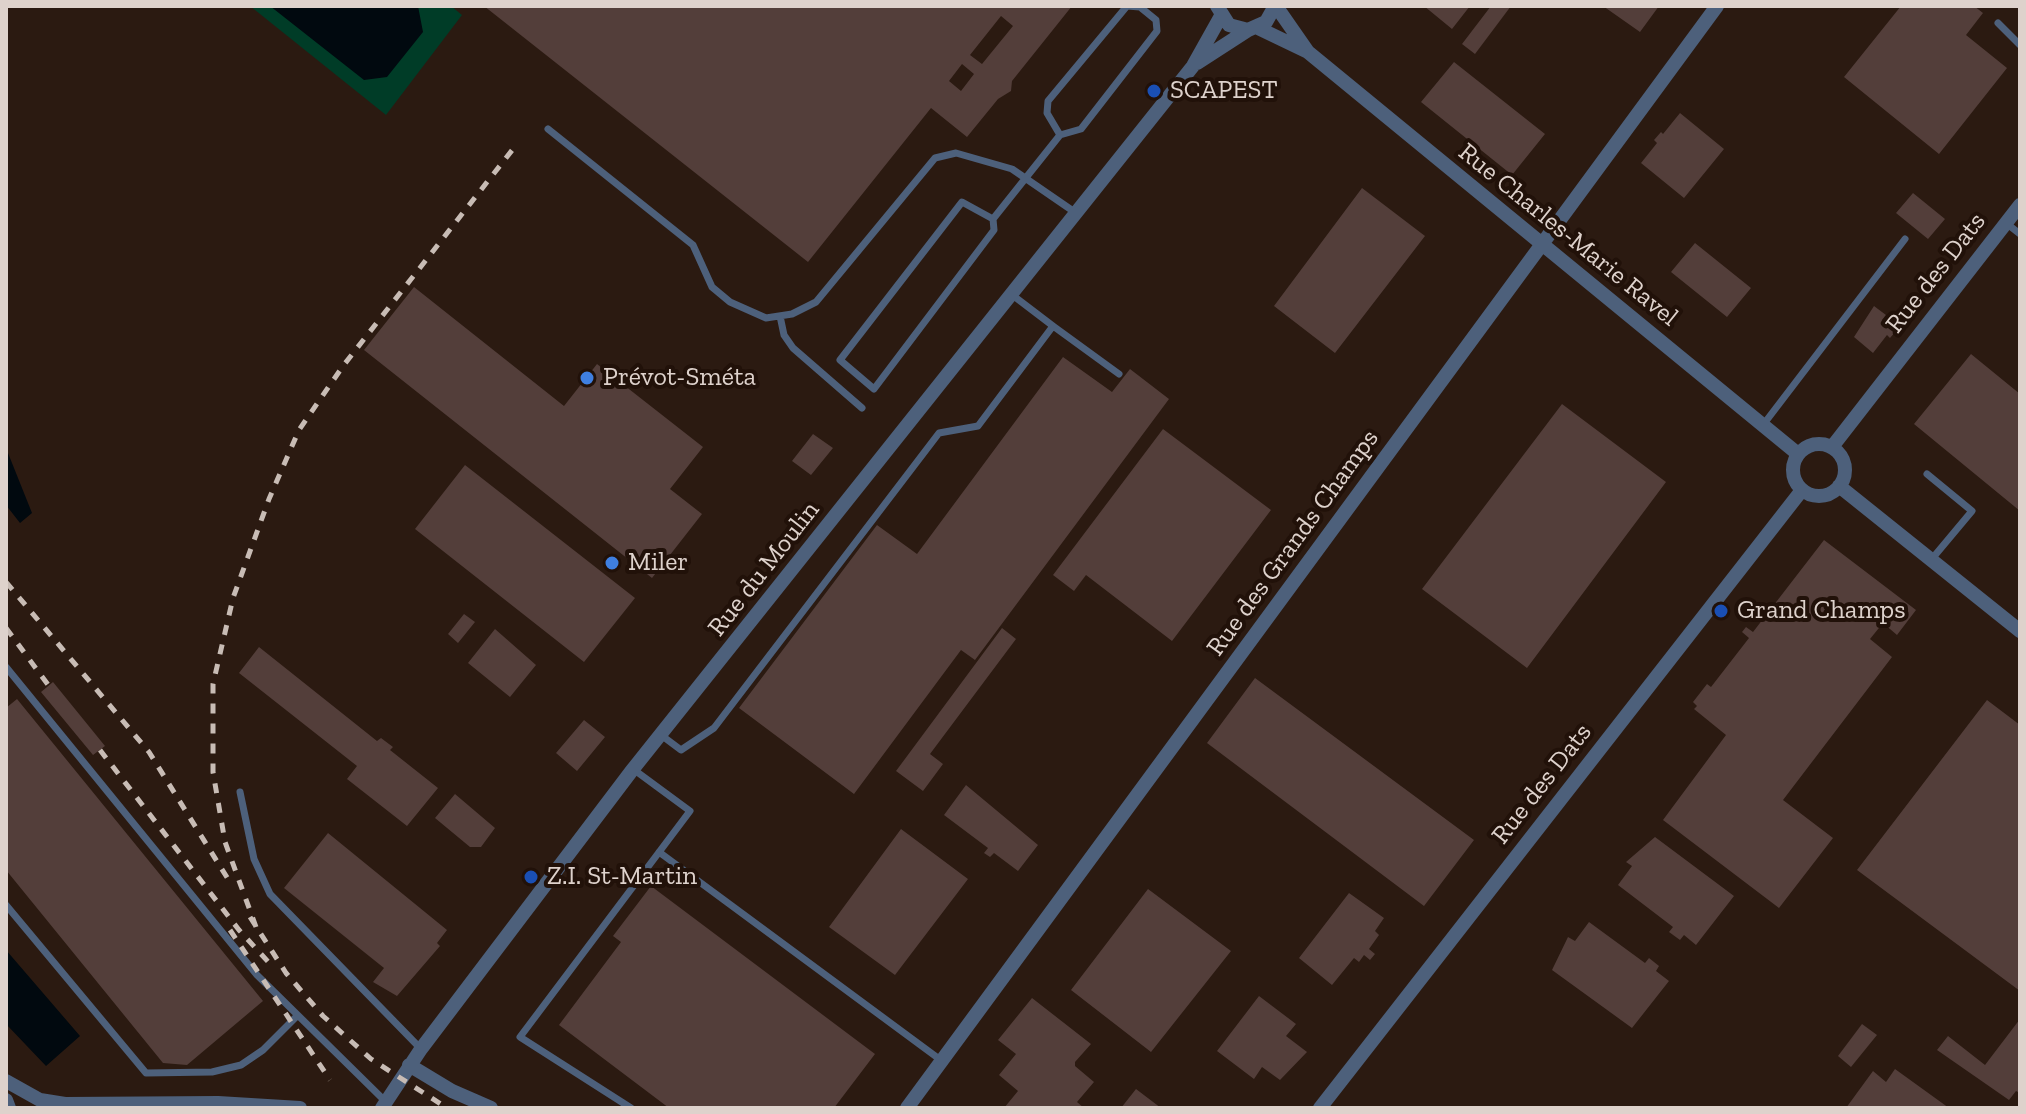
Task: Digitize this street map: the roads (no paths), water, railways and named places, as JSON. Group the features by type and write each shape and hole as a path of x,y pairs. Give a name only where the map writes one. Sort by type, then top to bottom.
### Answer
{"street":[{"name":"Rue du Moulin","path":"1193,66 1266,22 1275,6"},
{"name":"Rue Charles-Marie Ravel","path":"1275,6 1308,52 1798,454"},
{"name":"Rue des Grands Champs","path":"907,1108 1717,6"},
{"name":"Rue du Moulin","path":"384,1105 409,1065 633,769 1193,66 1219,11"},
{"name":"Rue Charles-Marie Ravel","path":"1219,11 1229,25 1253,29 1308,52"},
{"name":"Rue des Dats","path":"1832,447 2020,205"},
{"path":"1817,443 1832,447 1843,460 1844,478 1839,486 1825,495 1802,490 1792,469 1798,454 1817,443"},
{"path":"1839,486 2020,631"},
{"name":"Rue des Dats","path":"1320,1108 1802,490"},
{"path":"409,1065 452,1091 491,1108"},
{"path":"6,1081 40,1100 65,1104 218,1103 300,1108"},
{"path":"6,1100 9,1108"}],"lane":[{"path":"993,219 962,202 840,360 874,389 994,230 993,219 1060,135 1081,129 1157,31 1156,20 1140,7 1127,6 1048,101 1047,113 1060,135"},
{"path":"1998,23 2020,45"},
{"path":"548,129 693,245 712,287 730,302 766,318 816,302 935,158 956,153 1012,169 1076,213"},
{"path":"2006,223 2020,234"},
{"path":"1763,425 1905,239"},
{"path":"1011,293 1119,374"},
{"path":"780,316 784,335 793,348 862,408"},
{"path":"661,735 681,750 714,728 939,433 978,426 1053,326"},
{"path":"1927,474 1972,511 1931,560"},
{"path":"6,667 257,975 384,1105"},
{"path":"631,1108 520,1037 690,811 633,769"},
{"path":"240,792 254,859 270,894 421,1049"},
{"path":"659,852 942,1061"},
{"path":"6,905 146,1073 212,1072 241,1065 263,1050 297,1016"}],"railway":[{"path":"256,927 225,842 213,772 213,684 233,598 269,499 299,430 343,366 513,149"},
{"path":"6,582 149,752 228,879"},
{"path":"6,628 49,686"},
{"path":"100,750 239,930 272,966"},
{"path":"250,917 286,973 323,1016 371,1059 447,1108"},
{"path":"230,930 330,1080"}],"place":[{"name":"SCAPEST","path":"1154,91"},
{"name":"Prévot-Sméta","path":"587,378"},
{"name":"Miler","path":"612,563"},
{"name":"Grand Champs","path":"1721,611"},
{"name":"Z.I. St-Martin","path":"531,877"}]}
